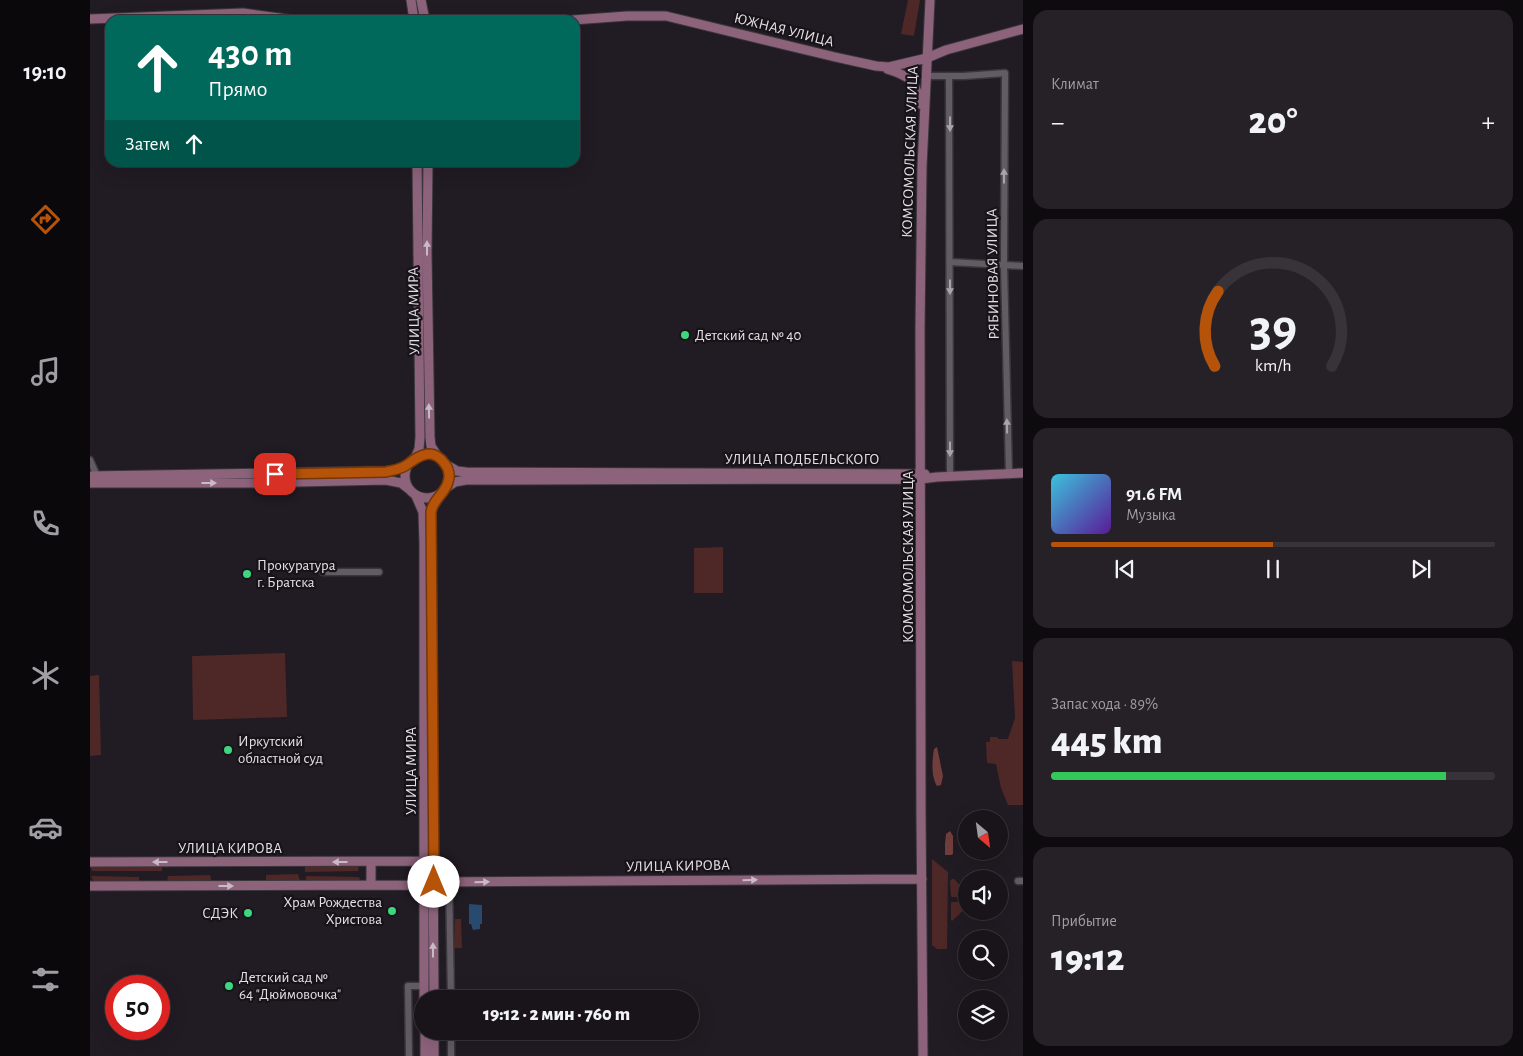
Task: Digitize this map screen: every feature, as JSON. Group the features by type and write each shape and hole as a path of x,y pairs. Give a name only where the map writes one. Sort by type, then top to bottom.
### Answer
{"main road":[{"path":"411,0 413,15"},
{"path":"421,0 424,15"},
{"name":"КОМСОМОЛЬСКАЯ УЛИЦА","path":"923,1056 921,248 924,110 930,0"},
{"path":"192,15 243,13 258,15"},
{"name":"ЮЖНАЯ УЛИЦА","path":"580,19 628,16 666,16 876,66 898,66 927,58 946,50 1023,29"},
{"path":"90,19 105,18"},
{"path":"876,66 908,77 916,87 924,110"},
{"name":"УЛИЦА МИРА","path":"412,461 419,449 420,437 417,167"},
{"name":"УЛИЦА МИРА","path":"428,167 427,253 430,437 431,446 442,461"},
{"path":"90,483 148,479 386,472 395,470 424,454 442,461 449,478 443,491 434,502 431,512 428,543"},
{"path":"412,461 405,477 423,512 428,543"},
{"name":"УЛИЦА ПОДБЕЛЬСКОГО","path":"442,461 456,471 466,472 831,476"},
{"path":"950,476 1023,473"},
{"path":"93,476 148,479 386,480 401,483 413,493 426,498 443,491"},
{"name":"УЛИЦА ПОДБЕЛЬСКОГО","path":"443,491 455,482 466,480 950,476"},
{"name":"УЛИЦА МИРА","path":"428,543 428,778 424,885 433,990"},
{"name":"УЛИЦА МИРА","path":"424,990 434,882 428,778"},
{"name":"УЛИЦА КИРОВА","path":"90,862 424,862"},
{"path":"371,862 371,885"},
{"name":"УЛИЦА КИРОВА","path":"434,882 922,879"},
{"path":"90,886 424,885"},
{"path":"424,1040 425,1056"},
{"path":"434,1040 434,1056"}],"street":[{"name":"РЯБИНОВАЯ УЛИЦА","path":"949,76 1005,73 1004,266 1009,474"},
{"path":"926,76 949,76 950,476"},
{"path":"950,262 1023,266"},
{"path":"90,460 93,476"},
{"path":"323,572 379,572"},
{"path":"449,882 451,990"},
{"path":"409,1056 408,986 424,986"},
{"path":"451,1040 451,1056"}],"shaded area":[{"path":"908,0 920,0 914,36 901,34"},
{"path":"723,547 723,593 694,593 694,548"},
{"path":"285,653 287,717 193,720 192,656"},
{"path":"1012,661 1023,662 1023,805 1008,805 1001,788 996,764 987,763 986,742 990,742 990,737 1008,739 1015,718"},
{"path":"99,675 101,755 90,756 90,676"},
{"path":"937,747 943,776 941,785 937,786 932,763 934,749"},
{"path":"950,831 953,836 953,854 945,855 946,834"},
{"path":"932,859 948,872 947,949 937,949 932,945"},
{"path":"90,866 162,866 162,871 92,871"},
{"path":"305,866 359,866 358,871 305,872"},
{"path":"298,874 301,884 266,884 266,875"},
{"path":"210,875 212,883 167,883 168,876"},
{"path":"91,876 139,877 139,882 94,883"},
{"path":"306,876 359,877 361,883 306,884"},
{"path":"954,879 958,883 958,897 951,896 950,881"},
{"path":"958,902 958,915 952,921 951,920 951,903"},
{"path":"455,919 461,919 462,948 454,948"}],"water":[{"path":"469,904 482,905 482,924 480,924 480,929 473,930 471,924 469,924"}],"place":[{"name":"Детский сад № 40","path":"685,335"},
{"name":"Прокуратура г. Братска","path":"247,574"},
{"name":"Иркутский областной суд","path":"228,750"},
{"name":"Храм Рождества Христова","path":"392,911"},
{"name":"СДЭК","path":"248,913"},
{"name":"Детский сад № 64 \"Дюймовочка\"","path":"229,986"}],"route":[{"path":"275,474 386,472 402,468 424,454 438,457 448,468 448,483 434,502 431,512 434,882"}]}
